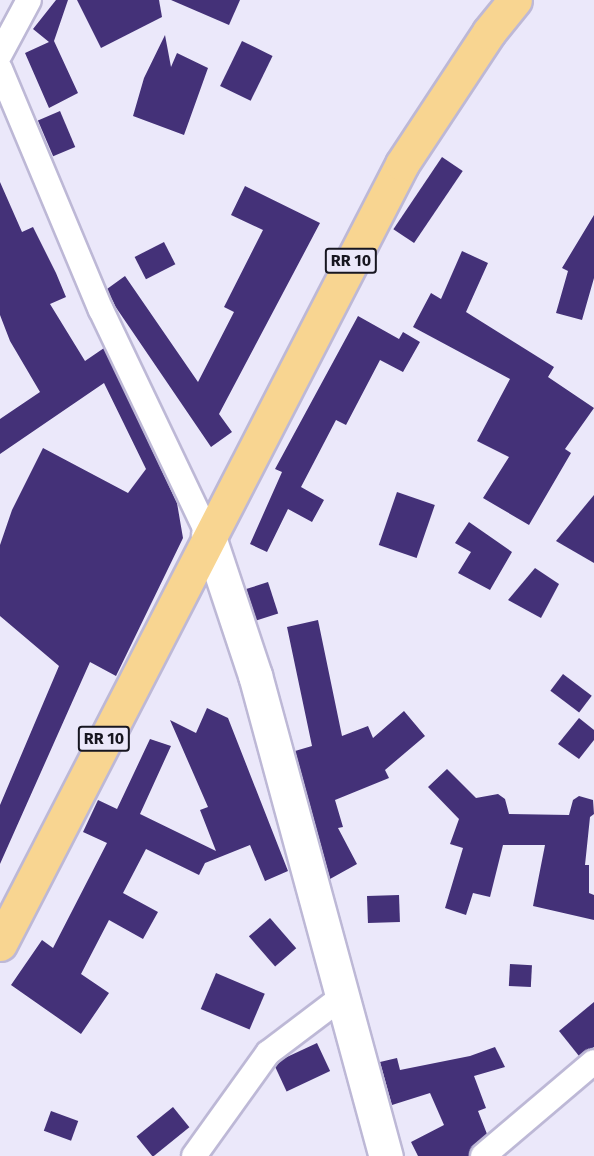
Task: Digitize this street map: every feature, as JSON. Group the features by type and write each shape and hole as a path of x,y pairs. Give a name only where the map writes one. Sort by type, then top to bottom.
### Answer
{"main road":[{"name":"RR 10","path":"3,928 402,164 489,32 515,0"}],"street":[{"path":"0,54 29,0"},
{"path":"0,69 101,310 208,534 255,675 386,1156"},
{"path":"194,1156 268,1053 342,997"},
{"path":"483,1156 594,1062"}],"building":[{"path":"56,0 68,0 54,41 78,93 49,108 25,53 49,42 33,29"},
{"path":"77,0 159,0 162,17 101,48"},
{"path":"171,0 240,0 229,25"},
{"path":"165,35 171,67 177,53 208,68 184,135 133,116 144,78"},
{"path":"242,41 273,56 251,101 220,86"},
{"path":"60,111 75,147 53,156 38,120"},
{"path":"442,157 463,171 414,243 393,229"},
{"path":"0,182 22,232 33,227 56,273 66,297 50,304 85,361 104,348 177,503 183,538 116,676 90,662 0,864 0,805 59,666 0,616 0,545 12,510 43,448 128,493 146,469 104,383 0,454 0,419 40,392 10,341 0,315"},
{"path":"245,186 320,223 219,414 232,432 211,447 115,306 107,289 125,276 198,382 234,312 224,307 263,230 231,215"},
{"path":"594,215 594,278 582,320 556,313 568,271 562,268"},
{"path":"164,242 175,264 146,279 135,257"},
{"path":"462,251 488,263 466,312 554,367 548,377 594,408 565,449 571,453 529,525 483,498 509,457 477,441 510,379 413,327 431,293 441,299"},
{"path":"358,316 399,339 403,332 420,342 403,372 380,360 346,425 336,420 301,487 324,500 312,522 288,509 267,552 250,544 282,472 275,469"},
{"path":"397,492 435,505 417,558 379,545"},
{"path":"594,495 594,563 556,541"},
{"path":"469,522 512,552 490,590 458,573 471,552 455,543"},
{"path":"535,568 559,584 541,618 508,600"},
{"path":"268,582 278,613 256,620 246,589"},
{"path":"318,620 342,736 368,726 373,738 404,711 425,736 385,770 389,778 335,800 343,827 338,828 357,864 330,879 295,751 312,746 287,627"},
{"path":"563,674 592,696 579,712 550,691"},
{"path":"207,708 228,718 288,871 265,881 250,845 205,863 199,875 146,849 123,893 158,912 143,939 109,920 81,974 109,993 81,1034 11,985 42,940 53,948 107,843 83,832 98,800 117,809 150,739 171,746 140,814 216,851 200,810 208,807 170,720 196,733"},
{"path":"579,718 594,730 594,740 579,759 558,744"},
{"path":"447,769 476,798 498,794 505,799 509,814 569,815 573,800 579,796 593,800 594,814 590,817 585,865 589,865 589,893 594,895 594,920 533,906 545,845 503,845 490,897 473,893 466,915 445,908 463,848 450,844 459,819 428,787"},
{"path":"399,895 400,922 368,923 367,896"},
{"path":"270,918 296,948 275,967 249,936"},
{"path":"510,964 532,965 531,987 509,986"},
{"path":"216,973 265,994 250,1030 201,1009"},
{"path":"594,1002 594,1047 579,1056 559,1031"},
{"path":"317,1043 330,1071 287,1091 273,1063"},
{"path":"495,1047 505,1067 474,1076 486,1108 478,1111 487,1134 473,1146 469,1156 418,1156 411,1142 444,1125 430,1093 392,1105 380,1062 397,1058 400,1070 470,1056"},
{"path":"173,1107 189,1127 154,1156 136,1137"},
{"path":"51,1111 78,1121 71,1141 44,1131"}]}
